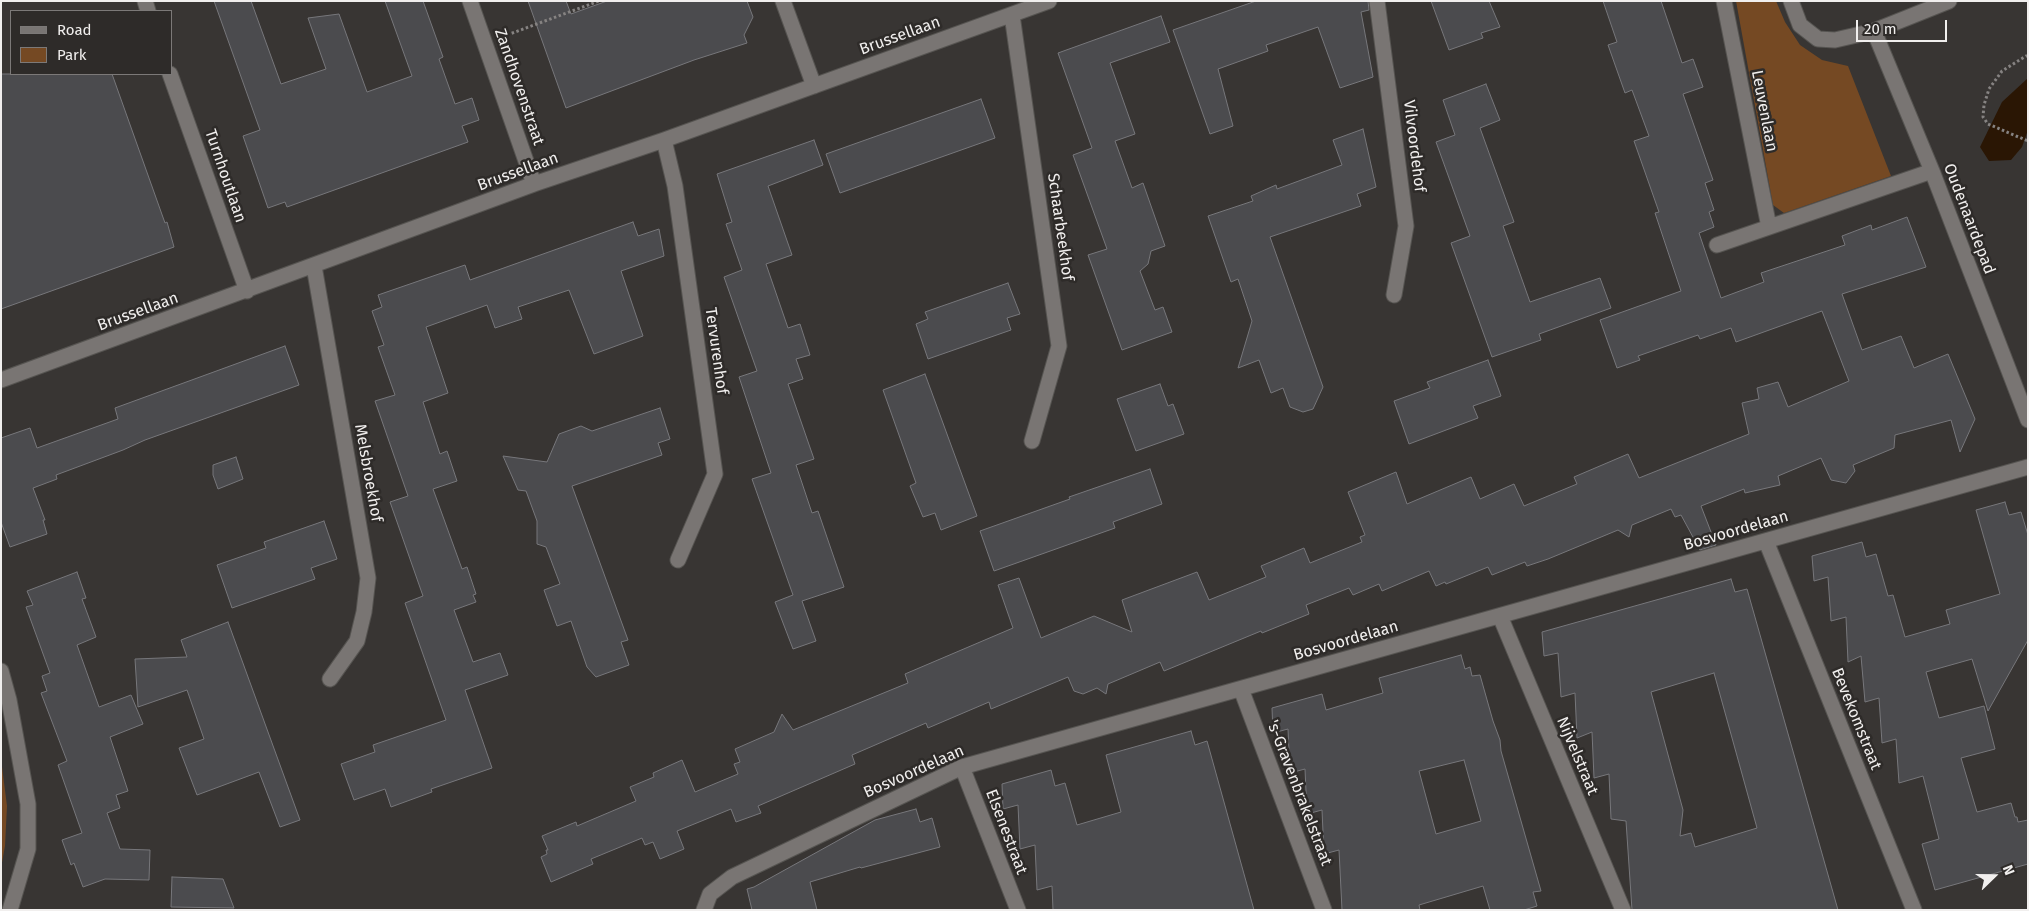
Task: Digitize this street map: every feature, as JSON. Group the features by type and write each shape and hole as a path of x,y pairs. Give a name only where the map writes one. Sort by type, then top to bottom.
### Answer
{"street":[{"name":"Zandhovenstraat","path":"470,1 534,184"},
{"path":"784,1 814,86"},
{"name":"Brussellaan","path":"1,380 534,184 664,140 1049,1"},
{"name":"Vilvoordehof","path":"1377,1 1406,226 1394,295"},
{"name":"Leuvenlaan","path":"1724,1 1769,227"},
{"path":"1791,1 1800,25 1818,39 1836,40 1874,31 1949,1"},
{"name":"Schaarbeekhof","path":"1012,14 1059,346 1032,441"},
{"name":"Oudenaardepad","path":"1874,31 1932,171 2028,420"},
{"name":"Turnhoutlaan","path":"170,75 247,291"},
{"name":"Tervurenhof","path":"664,140 675,186 715,474 678,560"},
{"path":"1717,245 1932,171"},
{"name":"Melsbroekhof","path":"314,266 368,578 364,612 357,641 330,679"},
{"name":"Bosvoordelaan","path":"704,910 710,894 732,877 962,767 2028,467"},
{"name":"Bevekomstraat","path":"1766,541 1914,910"},
{"name":"Nijvelstraat","path":"1500,616 1623,910"},
{"path":"1,671 9,700 28,804 28,849 10,910"},
{"name":"'s-Gravenbrakelstraat","path":"1241,689 1324,910"},
{"name":"Elsenestraat","path":"962,767 1018,910"}],"path":[{"path":"511,33 599,1"},
{"path":"2028,56 2002,71 1989,89 1984,105 1983,117 1988,124 2028,141"}],"green space":[{"path":"1736,1 1776,1 1785,22 1800,45 1822,60 1848,66 1891,176 1784,213 1773,205"},
{"path":"1,759 7,806 5,846 1,868"}],"shaded area":[{"path":"2028,78 2028,130 2022,147 2011,160 1989,161 1980,147 2002,102"}],"building":[{"path":"214,1 251,1 281,84 326,69 308,18 339,14 367,92 412,76 385,1 423,1 443,57 439,59 455,104 472,98 479,120 462,126 468,142 287,207 285,202 268,208 243,136 260,130"},
{"path":"528,1 566,1 571,14 607,1 747,1 753,17 744,35 747,43 694,60 566,108"},
{"path":"1256,1 1368,1 1369,10 1361,12 1373,77 1340,88 1318,27 1266,45 1268,51 1218,69 1233,126 1210,134 1173,30"},
{"path":"1431,1 1489,1 1500,27 1481,33 1483,38 1449,50"},
{"path":"1603,1 1661,1 1682,63 1693,59 1703,87 1683,94 1713,180 1705,183 1714,210 1709,212 1714,227 1699,233 1721,298 1764,282 1761,273 1845,245 1842,236 1871,225 1872,230 1907,217 1926,267 1842,294 1862,350 1901,336 1914,368 1948,354 1975,419 1960,452 1951,420 1895,435 1894,448 1853,465 1855,471 1846,483 1831,480 1821,458 1778,476 1780,485 1745,493 1744,489 1701,506 1716,545 1700,550 1681,515 1675,517 1671,509 1632,525 1629,537 1618,530 1548,559 1527,566 1525,562 1492,575 1488,567 1446,584 1445,582 1436,586 1429,571 1382,591 1379,584 1353,595 1349,588 1306,605 1309,614 1262,633 1261,631 1164,671 1160,662 1108,684 1106,694 1097,688 1083,694 1074,691 1068,677 991,709 989,702 928,728 926,723 852,755 855,764 758,806 761,813 736,822 731,809 677,831 684,849 660,859 653,842 645,845 642,838 591,859 593,864 551,882 541,857 547,854 546,850 548,850 542,836 576,822 577,826 636,801 630,787 654,777 653,773 682,760 695,792 738,774 734,764 740,762 735,749 774,732 782,714 793,730 908,683 905,674 1013,628 998,585 1019,578 1041,638 1094,616 1132,632 1122,600 1197,572 1209,600 1266,577 1261,566 1304,548 1310,563 1362,542 1360,537 1365,535 1348,492 1396,472 1407,504 1471,477 1480,499 1514,484 1524,506 1577,484 1574,477 1628,454 1639,478 1749,434 1742,403 1759,399 1757,388 1778,382 1788,407 1849,381 1822,311 1736,342 1731,328 1700,339 1698,335 1638,356 1640,360 1617,368 1600,320 1681,291 1655,213 1659,212 1634,141 1649,136 1632,90 1625,93 1608,45 1617,42"},
{"path":"1161,16 1170,42 1110,63 1135,134 1115,141 1132,188 1143,183 1165,246 1151,251 1148,264 1140,271 1155,310 1163,307 1172,332 1122,350 1088,255 1107,249 1073,155 1092,148 1058,53"},
{"path":"1,74 112,75 165,223 167,222 174,247 1,309"},
{"path":"1486,84 1500,120 1480,128 1514,222 1503,226 1530,302 1600,278 1611,308 1539,334 1541,340 1492,357 1451,243 1470,236 1436,142 1455,135 1443,100"},
{"path":"981,99 995,138 840,193 826,154"},
{"path":"1363,129 1376,187 1357,194 1361,206 1270,237 1323,387 1313,409 1303,412 1290,407 1283,388 1271,393 1259,360 1238,368 1252,321 1238,279 1231,282 1208,216 1253,201 1251,196 1276,185 1277,189 1342,165 1333,140"},
{"path":"814,140 823,165 768,186 792,255 766,264 788,328 800,324 810,355 796,359 803,379 788,384 814,459 796,465 812,513 818,511 844,587 802,601 816,641 793,649 775,602 793,595 752,479 771,473 739,377 757,371 724,277 742,270 726,224 732,222 717,174"},
{"path":"633,222 638,236 659,229 664,256 621,271 643,336 594,354 569,290 518,307 522,319 495,328 487,305 426,327 448,393 423,402 440,454 447,451 457,481 433,489 462,569 467,567 476,594 473,595 476,602 454,610 473,662 500,653 508,675 465,690 492,768 431,789 432,792 391,807 385,789 354,800 341,764 375,752 373,745 446,720 405,603 423,596 390,502 408,496 375,401 395,395 378,347 384,345 372,311 382,307 378,295 465,265 470,280"},
{"path":"1008,283 1020,314 1007,318 1011,330 928,359 916,324 928,319 925,312"},
{"path":"285,346 299,385 145,440 56,475 57,479 33,488 45,520 43,520 47,534 10,547 1,522 1,438 30,428 37,448 118,419 115,408"},
{"path":"1488,360 1501,396 1473,406 1478,418 1409,444 1394,401 1430,388 1427,382"},
{"path":"925,374 977,516 941,530 935,513 923,517 910,486 916,483 883,390"},
{"path":"1160,384 1168,406 1173,404 1184,434 1136,451 1117,399"},
{"path":"660,408 670,439 658,443 662,455 572,486 628,640 621,642 629,665 596,677 587,667 571,621 557,626 544,590 560,584 546,547 537,544 537,521 526,491 518,490 503,456 547,462 559,434 581,426 592,431"},
{"path":"236,457 243,479 218,489 213,475 213,465"},
{"path":"1150,469 1162,504 1113,522 1115,528 994,571 980,531"},
{"path":"2005,502 2009,515 2021,512 2028,535 2028,640 1988,711 1972,659 1926,672 1939,718 1984,706 1995,749 1961,758 1977,812 2011,803 2018,822 2028,820 2028,864 1935,890 1922,844 1939,839 1923,776 1899,783 1896,739 1882,743 1879,698 1865,702 1861,656 1848,662 1846,617 1831,621 1828,577 1814,581 1812,556 1862,542 1866,557 1876,554 1888,596 1893,595 1905,637 1950,624 1946,610 2000,594 1976,510"},
{"path":"324,521 337,559 311,568 315,579 232,608 217,565 266,548 264,542"},
{"path":"77,572 86,598 82,599 96,637 77,645 99,707 131,695 143,724 110,737 128,791 116,795 120,808 107,813 120,849 150,850 149,880 105,879 83,887 74,863 71,865 62,840 82,833 58,765 67,761 41,693 47,691 42,676 50,673 26,607 33,605 27,591"},
{"path":"1731,579 1735,592 1747,589 1838,910 1632,910 1626,821 1611,819 1609,774 1594,778 1592,732 1577,738 1575,693 1561,697 1558,653 1544,656 1542,632","holes":["1714,673 1757,828 1695,847 1691,833 1680,836 1683,810 1651,692"]},
{"path":"228,622 300,820 280,827 259,772 197,795 179,748 204,739 187,690 138,707 135,659 187,657 181,640"},
{"path":"1461,655 1465,669 1470,667 1472,676 1480,675 1500,740 1501,751 1541,891 1533,892 1537,906 1524,910 1490,910 1483,886 1419,905 1420,910 1342,910 1339,850 1324,854 1322,810 1307,814 1305,769 1290,773 1288,729 1273,733 1272,708 1322,694 1326,710 1383,693 1379,678","holes":["1464,760 1481,821 1436,834 1419,771"]},
{"path":"1191,731 1195,745 1207,741 1254,910 1053,910 1052,886 1037,890 1035,845 1020,849 1018,805 1003,809 1002,784 1051,770 1055,786 1065,783 1077,825 1121,812 1106,755"},
{"path":"916,809 920,822 932,818 940,847 810,882 817,910 752,910 747,889 754,887 875,820"},
{"path":"172,877 223,879 234,908 171,907"}]}
